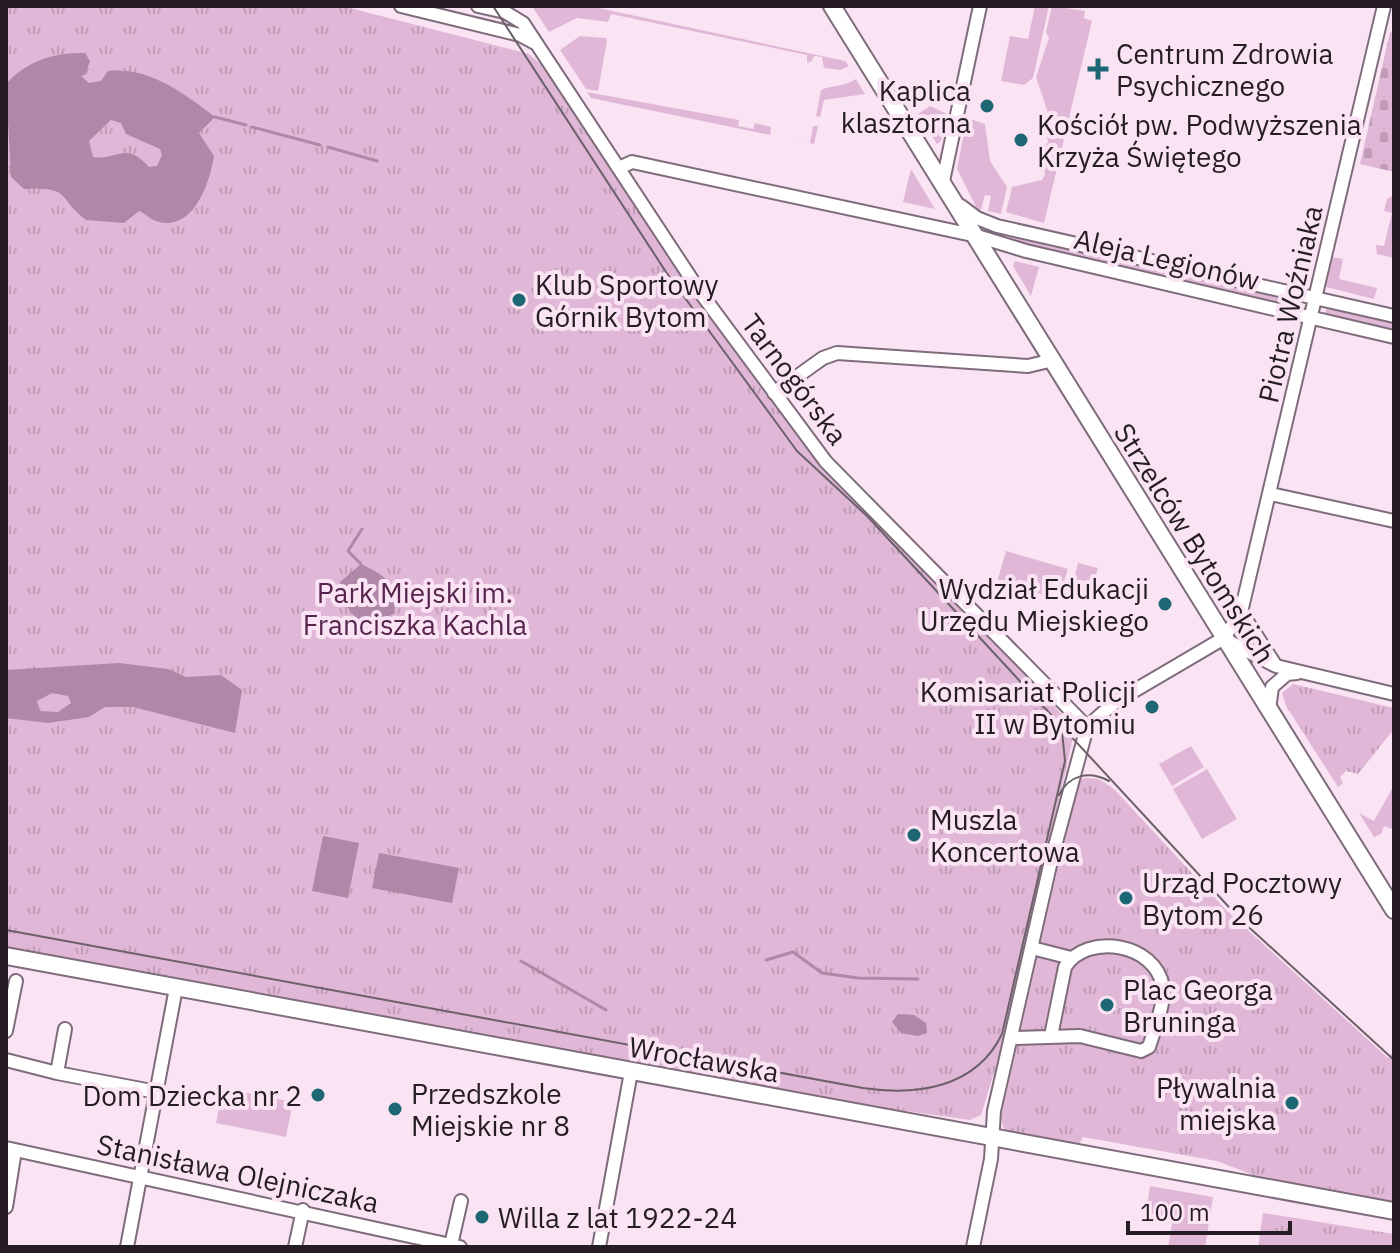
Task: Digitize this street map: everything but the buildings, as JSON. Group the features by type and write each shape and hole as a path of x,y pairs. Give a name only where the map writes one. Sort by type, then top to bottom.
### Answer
{"main road":[{"name":"Strzelców Bytomskich","path":"832,6 956,200 1394,910"},
{"name":"Wrocławska","path":"6,956 1389,1211"}],"street":[{"path":"401,6 520,35 538,45"},
{"name":"Tarnogórska","path":"478,6 519,17 700,292 826,462 1087,727"},
{"path":"943,181 980,6"},
{"name":"Piotra Woźniaka","path":"1224,638 1241,612 1271,494 1384,6"},
{"name":"Aleja Legionów","path":"619,168 632,162 943,228 1026,251 1394,337"},
{"path":"943,228 958,219 956,200"},
{"name":"Aleja Legionów","path":"956,200 968,213 997,226 1394,316"},
{"path":"977,236 997,226"},
{"path":"998,270 1007,255 1026,251"},
{"path":"1172,283 1175,266"},
{"path":"774,393 823,358 837,353 1028,366 1053,360"},
{"path":"1271,494 1394,521"},
{"path":"1241,612 1276,666"},
{"path":"973,1247 990,1169 994,1111 1087,727 1115,702 1224,638 1252,657 1276,666 1394,694"},
{"path":"1269,711 1272,687 1278,680 1301,673"},
{"path":"1013,1038 1051,1036 1099,1039 1141,1051 1149,1047 1163,988 1156,972 1142,957 1121,947 1100,946 1071,958 1065,967 1051,1036"},
{"path":"1032,948 1071,958"},
{"path":"6,1031 16,981"},
{"path":"127,1247 176,988"},
{"path":"57,1073 65,1029"},
{"path":"6,1060 157,1092"},
{"path":"599,1247 631,1072"},
{"path":"6,1207 10,1149"},
{"name":"Stanisława Olejniczaka","path":"10,1149 303,1210 455,1246"},
{"path":"455,1246 461,1201"},
{"path":"295,1247 303,1210"}],"green space":[{"name":"Park Miejski im. Franciszka Kachla","path":"6,6 342,6 529,54 543,66 700,305 809,451 989,634 1075,729 1007,1030 981,1115 970,1120 884,1108 6,947"},
{"path":"532,6 589,6 845,61 849,66 840,70 824,68 822,57 814,56 807,63 807,55 611,14 608,22 577,18 549,32"},
{"path":"1035,6 1049,6 1033,78 1024,85 1001,81 1010,36 1028,39"},
{"path":"1052,6 1085,11 1084,18 1092,21 1044,223 1006,212 1012,187 1042,180 1045,174 1040,153 1048,142 1045,119 1049,116 1036,77 1049,38 1046,32"},
{"path":"1390,32 1394,33 1394,172 1360,164"},
{"path":"580,36 606,38 607,41 598,91 586,89 560,50"},
{"path":"856,79 865,94 824,100 820,117 816,116 821,90"},
{"path":"587,92 739,120 738,126 753,129 755,123 771,127 770,135 591,98"},
{"path":"930,106 947,114 941,141 937,144 918,114"},
{"path":"967,118 985,124 990,161 1007,187 1001,214 988,211 991,196 985,195 981,210 977,209 957,169"},
{"path":"813,126 818,126 814,144 782,137 810,143"},
{"path":"911,169 935,209 903,202"},
{"path":"1394,195 1394,258 1377,254 1376,245 1384,246 1392,213 1384,211 1387,199"},
{"path":"1008,234 1166,268 1164,277 1011,242"},
{"path":"1333,257 1343,259 1339,279 1377,288 1374,299 1326,287"},
{"path":"1015,261 1039,267 1031,296 1013,266"},
{"path":"1187,273 1291,296 1288,306 1184,282"},
{"path":"1327,305 1394,320 1394,330 1325,315"},
{"path":"1006,551 1068,569 1059,599 997,582"},
{"path":"1078,563 1098,568 1088,603 1069,597"},
{"path":"1293,684 1394,708 1394,729 1358,774 1346,771 1340,777 1343,783 1338,787 1286,706 1282,693"},
{"path":"1191,746 1204,767 1172,786 1159,764"},
{"path":"1207,769 1237,819 1202,839 1173,789"},
{"path":"1078,779 1099,779 1114,789 1227,911 1388,1058 1394,1051 1394,1202 1258,1177 1217,1161 1083,1137 1079,1145 1004,1130 1001,1117"},
{"path":"1394,785 1394,825 1391,829 1384,826 1381,834 1374,837 1359,813 1374,821"},
{"path":"223,1088 293,1102 286,1137 216,1123"},
{"path":"1150,1186 1213,1197 1205,1247 1168,1247 1173,1218 1146,1213"},
{"path":"1263,1213 1394,1234 1394,1247 1258,1247"}],"shaded area":[{"path":"85,53 90,61 85,75 81,76 89,83 101,81 108,71 138,73 178,91 215,117 199,133 214,156 204,191 190,213 180,220 169,223 156,221 139,211 124,223 86,220 57,192 24,189 11,177 6,84 32,64 52,56","holes":["111,120 121,123 126,134 160,149 162,155 157,166 149,167 141,159 127,153 93,157 89,141"]},
{"path":"361,564 377,572 391,587 394,613 380,624 356,617 344,599 340,582"},
{"path":"119,663 168,669 186,677 221,675 242,690 235,733 133,707 105,707 89,717 48,723 6,718 6,670","holes":["52,693 68,696 71,703 58,712 40,711 37,701"]},
{"path":"323,836 359,843 348,898 312,891"},
{"path":"379,853 459,868 452,903 372,888"},
{"path":"898,1014 914,1015 926,1023 927,1033 918,1036 901,1033 892,1022"}],"waterway":[{"path":"215,117 246,125"},
{"path":"252,127 320,145"},
{"path":"328,147 377,161"},
{"path":"361,564 348,551 362,529"},
{"path":"766,960 793,952 822,973 858,978 918,979"},
{"path":"521,961 606,1010"}],"tram line":[{"path":"493,6 666,272 797,451 868,517 1240,919 1394,1060"},
{"path":"6,930 863,1088 924,1089 961,1077 977,1066 991,1052 1002,1034 1065,761 1062,731"},
{"path":"1059,795 1068,783 1080,776 1109,781"}],"place":[{"name":"Centrum Zdrowia Psychicznego","path":"1098,69"},
{"name":"Kaplica klasztorna","path":"987,106"},
{"name":"Kościół pw. Podwyższenia Krzyża Świętego","path":"1021,140"},
{"name":"Klub Sportowy Górnik Bytom","path":"519,300"},
{"name":"Wydział Edukacji Urzędu Miejskiego","path":"1165,604"},
{"name":"Komisariat Policji II w Bytomiu","path":"1152,707"},
{"name":"Muszla Koncertowa","path":"914,835"},
{"name":"Urząd Pocztowy Bytom 26","path":"1126,898"},
{"name":"Plac Georga Bruninga","path":"1107,1005"},
{"name":"Dom Dziecka nr 2","path":"318,1095"},
{"name":"Pływalnia miejska","path":"1292,1103"},
{"name":"Przedszkole Miejskie nr 8","path":"395,1109"},
{"name":"Willa z lat 1922-24","path":"482,1217"}]}
